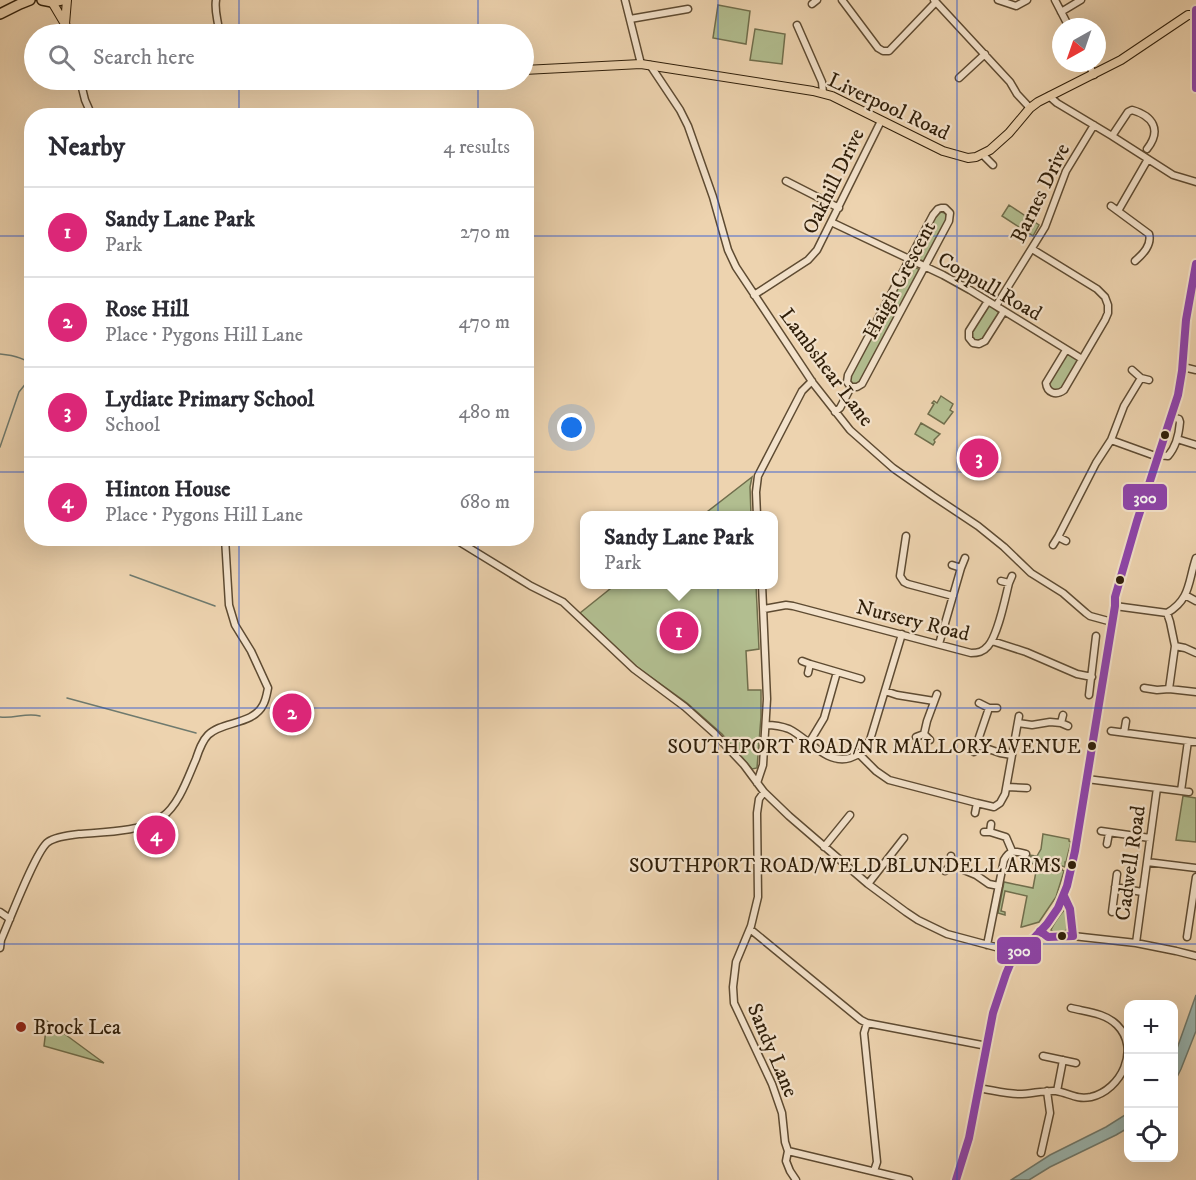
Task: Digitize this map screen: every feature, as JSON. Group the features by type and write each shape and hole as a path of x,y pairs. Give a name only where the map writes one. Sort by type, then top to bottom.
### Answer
{"highway":[{"path":"0,14 30,0"}],"main road":[{"path":"65,24 67,0"},
{"path":"52,1 65,24"},
{"path":"1196,10 1196,88"},
{"path":"983,155 997,145 1030,108 1094,75 1188,15 1195,15"},
{"name":"Liverpool Road","path":"534,69 641,64 823,93 943,151 968,158 983,155"},
{"path":"956,1180 969,1138 993,1013 1014,956 1053,916 1064,896 1070,875 1076,851 1115,597 1178,395 1183,367 1186,320 1196,264"}],"street":[{"path":"216,0 215,9 218,24"},
{"path":"625,0 641,64"},
{"path":"842,0 878,48 883,51 888,51 935,1 1010,82 1020,98 1030,108"},
{"path":"998,0 1016,6 1027,0"},
{"path":"1055,0 1064,18"},
{"path":"1061,12 1081,0"},
{"path":"1016,6 1020,15"},
{"path":"630,19 679,15 688,9"},
{"path":"798,25 822,82 823,93"},
{"path":"959,78 985,54"},
{"name":"Lambshear Lane","path":"650,65 688,126 713,197 728,250 736,267 835,412 850,430 887,464 978,525 1032,573 1063,593 1090,616 1112,621"},
{"path":"82,90 88,108"},
{"path":"1050,96 1057,104 1173,175 1196,182"},
{"path":"1112,136 1128,112 1137,111 1151,120 1155,127 1147,149"},
{"name":"Oakhill Drive","path":"754,295 812,257 818,250 881,121"},
{"name":"Barnes Drive","path":"996,306 1048,220 1066,171 1094,125"},
{"path":"983,155 993,165"},
{"path":"1118,211 1148,159"},
{"path":"786,181 838,208"},
{"path":"1111,206 1146,231 1150,237 1147,248 1135,261"},
{"name":"Haigh Crescent","path":"945,208 950,213 950,221 862,384 851,387 847,382 848,375 933,215 938,209 945,208"},
{"name":"Coppull Road","path":"831,222 943,275 1082,359"},
{"path":"1032,249 1097,289 1107,301 1107,317 1064,390 1056,394 1047,388 1047,380 1066,350"},
{"path":"988,301 969,331 969,338 973,343 979,344 985,341 1004,311"},
{"path":"1183,367 1196,370"},
{"path":"1132,370 1141,378 1149,380"},
{"path":"1053,545 1096,463 1111,440 1124,406 1141,378"},
{"path":"757,511 758,476 802,391 812,381"},
{"name":"Haigh Crescent","path":"835,412 840,408 851,387"},
{"path":"1111,440 1158,456 1168,456 1177,439 1180,422 1179,419 1171,417"},
{"path":"1177,439 1196,445"},
{"path":"1058,537 1066,541"},
{"path":"914,544 905,540 900,576 904,582 953,596"},
{"path":"0,948 1,940 37,857 48,842 66,836 153,824 174,805 202,744 211,732 242,722 263,707 268,688 236,625 229,605 225,546"},
{"path":"466,546 563,603 634,669 685,706 744,765 764,792 868,884 906,912 937,930 1006,950 1014,956"},
{"path":"939,644 965,558"},
{"path":"1115,606 1167,613 1178,606 1185,595 1196,558"},
{"path":"952,565 961,568"},
{"name":"Nursery Road","path":"764,609 793,606 976,653 985,649 992,641 1011,580 1001,581"},
{"path":"757,783 762,765 767,699 762,589"},
{"path":"1185,595 1196,601"},
{"path":"1167,613 1175,646 1168,689"},
{"path":"766,724 787,728 825,754 837,759 850,759 859,754 870,740 902,634"},
{"path":"1089,695 1096,636"},
{"path":"992,641 1026,652 1077,674 1092,677"},
{"path":"1175,646 1196,653"},
{"path":"802,662 861,679"},
{"path":"808,673 810,664"},
{"path":"809,743 824,718 837,672"},
{"path":"1144,688 1196,692"},
{"path":"885,691 897,695 936,698 924,734"},
{"path":"979,703 988,708 997,708"},
{"path":"988,708 975,748 1012,755"},
{"path":"859,754 889,780 991,807 1003,799 1007,787 1019,719 1032,725 1050,722 1064,724 1063,715"},
{"path":"1124,733 1126,721"},
{"path":"1112,731 1196,742"},
{"path":"916,737 924,734"},
{"path":"924,734 930,741"},
{"path":"1181,791 1188,741"},
{"path":"1087,779 1189,792"},
{"path":"1007,787 1027,788"},
{"name":"Cadwell Road","path":"1136,943 1157,788"},
{"name":"Sandy Lane","path":"764,792 759,799 757,813 758,897 750,929 736,962 734,1003 772,1084 782,1113 788,1151 786,1161 796,1180"},
{"path":"975,813 977,803"},
{"path":"824,847 850,815"},
{"path":"991,824 987,832 1006,837 1012,851"},
{"path":"1101,831 1150,838"},
{"path":"1107,844 1109,832"},
{"path":"868,884 904,838"},
{"path":"987,945 1004,860 1012,851 1026,854"},
{"path":"951,856 952,865"},
{"path":"1147,862 1196,868"},
{"path":"952,865 976,875 988,884 999,886"},
{"path":"945,871 952,865"},
{"path":"1112,912 1117,874"},
{"path":"1187,937 1193,926 1196,877"},
{"path":"1115,887 1142,892"},
{"path":"1064,896 1068,902 1073,936"},
{"path":"0,912 10,919"},
{"path":"750,929 867,1023 987,1046"},
{"path":"1040,931 1048,937 1073,936 1136,943 1196,956"},
{"path":"1079,1010 1081,1002"},
{"path":"1071,1008 1101,1014 1124,1029"},
{"path":"867,1023 864,1033 877,1162 874,1172"},
{"path":"978,1088 1020,1094 1057,1091 1081,1098 1090,1097 1110,1088 1121,1073 1128,1054"},
{"path":"1044,1056 1076,1063"},
{"path":"1057,1091 1063,1060"},
{"path":"1041,1153 1047,1145 1050,1113 1047,1091"},
{"path":"788,1151 909,1180"}],"green space":[{"path":"718,5 750,11 746,44 713,38"},
{"path":"755,29 785,34 782,64 750,60"},
{"path":"1009,205 1039,225 1033,236 1002,216"},
{"path":"941,212 945,213 947,218 925,262 914,257 929,227"},
{"path":"909,265 921,270 864,376 857,384 852,384 849,379 852,371"},
{"path":"991,306 999,313 983,340 977,342 972,338 972,332 987,307"},
{"path":"1066,355 1077,360 1077,363 1062,388 1056,391 1051,388 1049,382"},
{"path":"941,396 953,404 950,410 953,412 944,424 928,414 934,404 932,403 934,401 937,403"},
{"path":"921,423 940,434 934,440 933,445 915,434"},
{"path":"752,477 751,511 708,511"},
{"path":"610,589 756,589 759,649 746,651 748,690 761,690 757,768 752,769 722,734 687,703 633,664 580,613"},
{"path":"1183,796 1196,798 1196,842 1176,840"},
{"path":"1043,834 1069,839 1071,842 1065,867 1028,855 1037,856 1041,849"},
{"path":"1027,856 1064,871 1056,897 1039,922 1021,927 1027,896 1005,891 1001,911 1005,912 1005,915 998,913 1004,882 1033,888 1037,866"},
{"path":"1067,908 1069,918 1067,930 1060,933 1053,932 1051,930"},
{"path":"47,1021 104,1063 44,1046"}],"water":[{"path":"1196,995 1196,1031 1178,1075 1178,1046"},
{"path":"1124,1116 1124,1130 1116,1135 1050,1167 1029,1180 1011,1180 1050,1155"}],"waterway":[{"path":"0,354 24,360"},
{"path":"0,447 19,392 24,386"},
{"path":"130,575 215,606"},
{"path":"67,698 196,733"},
{"path":"0,717 40,716"}],"transit line":[{"name":"300","path":"1196,10 1196,88"},
{"name":"300","path":"956,1180 969,1138 993,1013 1006,974 1014,955 1047,924 1058,908 1067,886 1075,851 1115,597 1178,395 1186,320 1196,264"},
{"name":"300","path":"1040,931 1048,937 1073,936 1070,909 1064,896"}],"place":[{"name":"Lydiate Primary School","path":"979,458"},
{"name":"Sandy Lane Park","path":"679,631"},
{"name":"Rose Hill","path":"292,713"},
{"name":"SOUTHPORT ROAD/NR MALLORY AVENUE","path":"1092,746"},
{"name":"Hinton House","path":"156,835"},
{"name":"SOUTHPORT ROAD/WELD BLUNDELL ARMS","path":"1072,865"},
{"name":"Brock Lea","path":"21,1027"}]}
